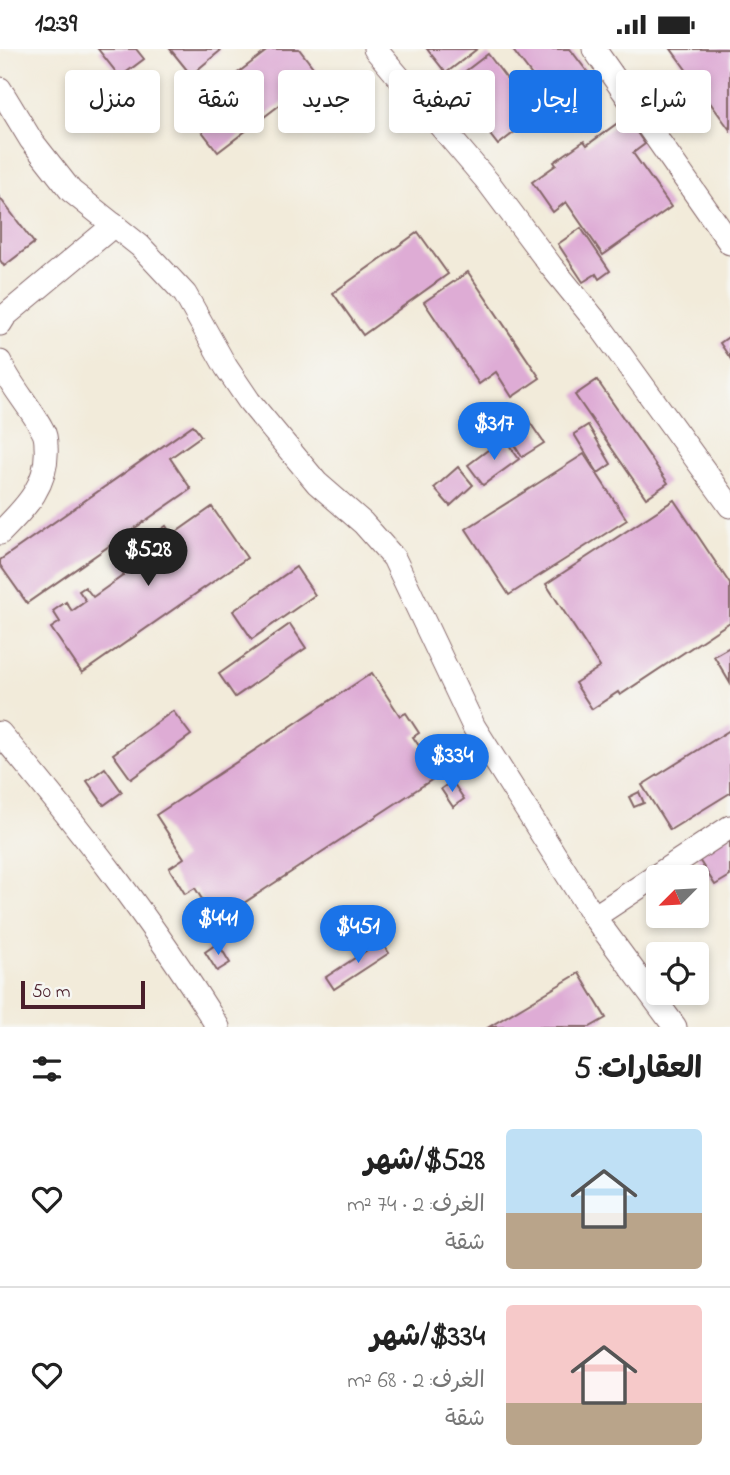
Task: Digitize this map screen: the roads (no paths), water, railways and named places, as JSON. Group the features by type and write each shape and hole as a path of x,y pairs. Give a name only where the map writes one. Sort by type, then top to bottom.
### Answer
{"lane":[{"path":"376,49 488,183 599,325 730,506"},
{"path":"594,49 730,243"},
{"path":"0,89 31,139 71,191 140,246 185,294 226,367 249,401 317,483 363,523 394,558 474,727 594,917 675,1027"},
{"path":"0,324 5,316 114,225"},
{"path":"0,362 7,378 45,433 48,464 40,486 20,513 0,533"},
{"path":"0,733 55,799 142,915 218,1027"},
{"path":"594,917 730,827"}]}
